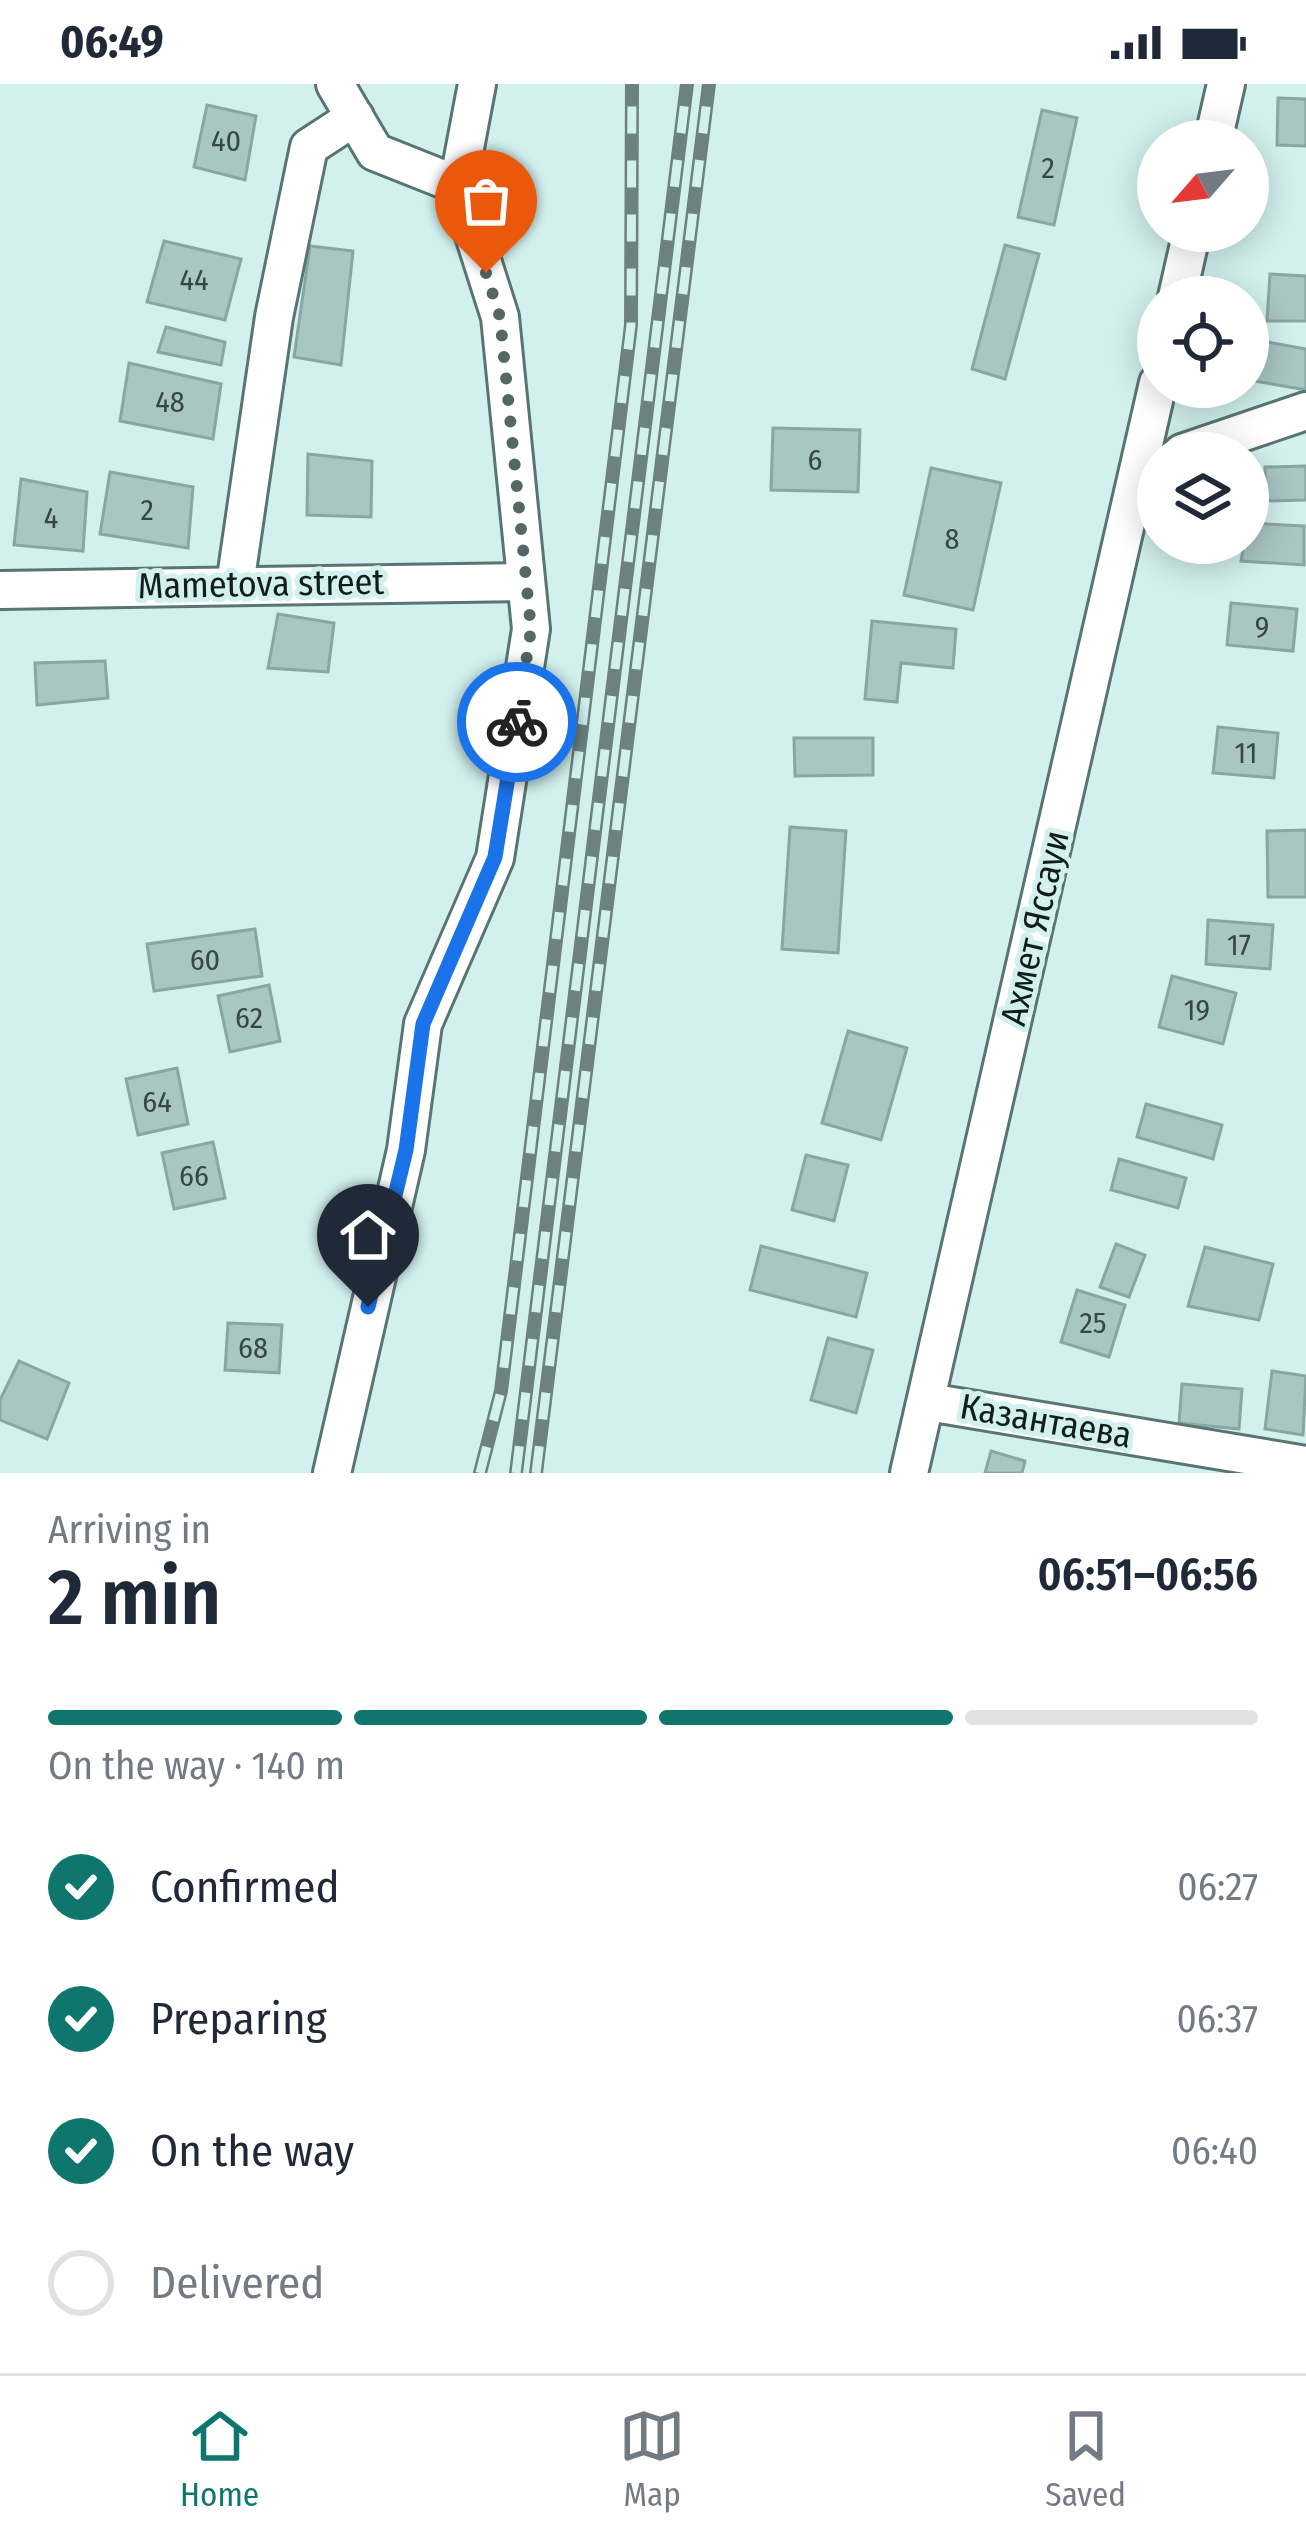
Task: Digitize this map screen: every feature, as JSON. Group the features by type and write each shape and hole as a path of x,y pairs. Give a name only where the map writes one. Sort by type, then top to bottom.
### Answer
{"street":[{"path":"335,84 376,152 458,185"},
{"path":"1218,120 1226,84"},
{"path":"332,1473 406,1150 423,1024 495,857 531,629 522,582 500,317 458,185 476,88"},
{"path":"236,585 274,317 309,147 355,117"},
{"path":"1244,432 1306,411"},
{"name":"Ахмет Яссауи","path":"909,1473 1137,512"},
{"name":"Mametova street","path":"0,590 522,582"},
{"name":"Казантаева","path":"928,1402 1306,1465"}],"building":[{"path":"1278,98 1306,99 1306,146 1277,145"},
{"path":"207,105 256,116 245,180 194,167"},
{"path":"1042,110 1077,118 1054,225 1018,217"},
{"path":"164,241 241,259 225,320 147,302"},
{"path":"1005,245 1039,254 1005,379 972,369"},
{"path":"310,246 353,251 341,365 294,357"},
{"path":"1270,274 1306,276 1306,321 1269,321"},
{"path":"166,327 225,342 221,365 158,352"},
{"path":"1269,342 1306,349 1306,390 1269,383"},
{"path":"129,363 221,384 213,439 120,421"},
{"path":"773,428 860,430 858,492 771,490"},
{"path":"308,454 372,461 371,517 307,515"},
{"path":"1306,466 1306,500 1269,501 1269,467"},
{"path":"931,468 1001,483 973,610 904,595"},
{"path":"110,472 193,487 188,548 100,534"},
{"path":"21,479 87,492 83,551 14,545"},
{"path":"1269,524 1304,526 1304,565 1269,563"},
{"path":"1231,603 1297,609 1293,651 1227,645"},
{"path":"278,614 334,623 328,672 268,668"},
{"path":"872,621 956,629 953,668 901,663 897,702 865,699"},
{"path":"105,661 108,698 37,705 35,663"},
{"path":"1218,727 1278,733 1274,778 1213,773"},
{"path":"794,738 873,738 873,775 795,776"},
{"path":"790,827 846,831 838,953 782,949"},
{"path":"1306,830 1306,897 1268,897 1267,831"},
{"path":"1208,920 1273,925 1270,969 1206,964"},
{"path":"255,929 262,976 154,991 147,944"},
{"path":"1172,976 1236,993 1223,1044 1159,1027"},
{"path":"269,985 280,1041 230,1052 218,996"},
{"path":"848,1031 907,1048 881,1140 822,1123"},
{"path":"177,1068 188,1124 138,1135 126,1079"},
{"path":"1146,1104 1222,1125 1213,1159 1137,1137"},
{"path":"213,1142 225,1198 174,1209 162,1153"},
{"path":"806,1155 848,1165 834,1221 792,1210"},
{"path":"1119,1159 1186,1178 1178,1208 1111,1190"},
{"path":"1116,1244 1145,1255 1129,1297 1100,1287"},
{"path":"761,1246 867,1273 856,1317 750,1290"},
{"path":"1205,1247 1273,1264 1259,1320 1188,1306"},
{"path":"1077,1290 1125,1305 1109,1357 1061,1342"},
{"path":"228,1323 282,1325 279,1373 225,1370"},
{"path":"828,1338 873,1350 856,1413 811,1400"},
{"path":"19,1361 69,1383 47,1439 0,1420 0,1400"},
{"path":"1272,1371 1306,1376 1303,1435 1265,1429"},
{"path":"1182,1384 1242,1389 1239,1429 1179,1423"},
{"path":"991,1451 1025,1461 1022,1473 985,1473"}],"railway":[{"path":"480,1473 501,1391 631,325 632,84"},
{"path":"516,1473 687,84"},
{"path":"536,1473 709,84"}],"way so far":[{"path":"486,273 500,317 522,582 531,629 517,722"}],"route":[{"path":"368,1307 406,1150 423,1024 495,857 517,722"}]}
